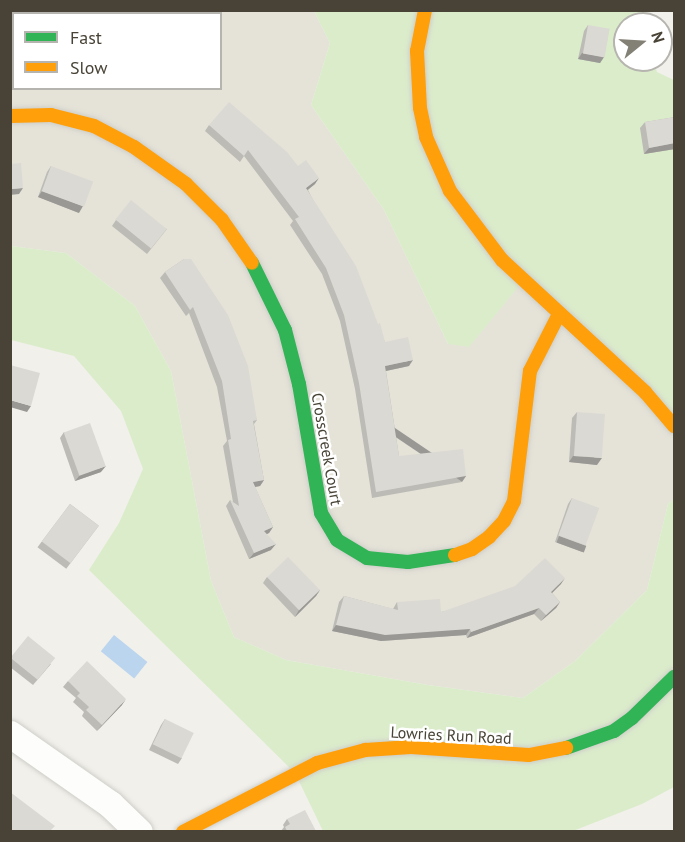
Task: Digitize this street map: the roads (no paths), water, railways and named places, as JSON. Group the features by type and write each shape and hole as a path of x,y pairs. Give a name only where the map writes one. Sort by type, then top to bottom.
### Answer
{"street":[{"path":"425,10 417,51 420,108 436,165 450,191 483,238 523,281 645,392 675,426"},
{"name":"Crosscreek Court","path":"10,116 51,115 94,126 134,147 186,184 222,220 251,261 285,330 300,393 321,513 337,540 351,551 367,558 408,562 451,556 472,549 489,537 504,521 514,501 530,371 559,314"},
{"name":"Lowries Run Road","path":"183,831 302,770 365,750 411,747 529,755 575,747 614,731 632,718 675,677"},
{"path":"10,734 110,804 139,831"}],"water":[{"path":"114,635 147,662 134,678 101,651"}]}
